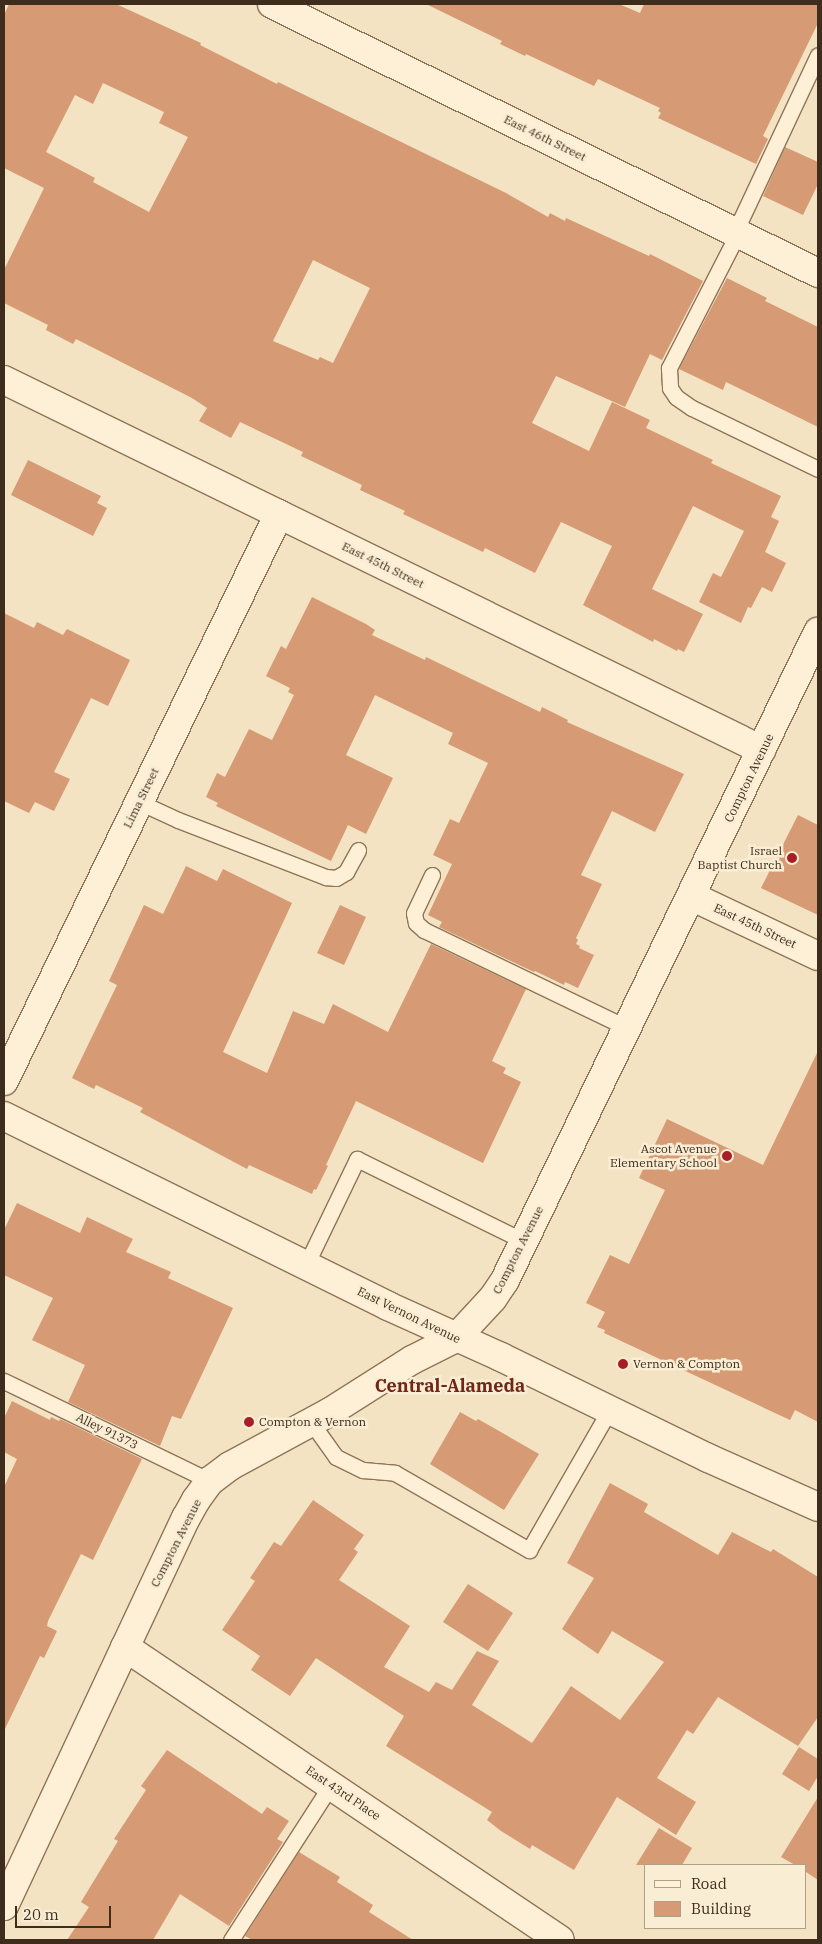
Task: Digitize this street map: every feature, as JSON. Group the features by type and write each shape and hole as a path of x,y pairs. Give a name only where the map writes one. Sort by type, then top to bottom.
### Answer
{"street":[{"name":"East 46th Street","path":"272,4 818,273"},
{"name":"East 45th Street","path":"4,380 762,750"},
{"name":"Lima Street","path":"4,1081 279,514"},
{"name":"Compton Avenue","path":"4,1906 186,1518 210,1481 230,1466 311,1422 412,1360 456,1338 493,1298 505,1280 818,632"},
{"name":"East 45th Street","path":"691,896 818,956"},
{"name":"East Vernon Avenue","path":"4,1116 456,1338 501,1357 609,1411 818,1507"},
{"name":"East 43rd Place","path":"125,1647 560,1940"}],"lane":[{"path":"818,55 736,232 669,368 670,388 676,396 692,408 818,469"},
{"path":"139,802 178,820 326,877 336,878 346,872 358,850"},
{"path":"432,875 414,914 416,923 424,930 628,1028"},
{"path":"306,1264 358,1159 524,1241"},
{"name":"Alley 91373","path":"4,1381 210,1481"},
{"path":"311,1422 336,1457 363,1470 395,1473 528,1550 609,1411"},
{"path":"230,1940 331,1785"}],"building":[{"path":"9,4 116,4 201,43 200,45 277,84 278,82 506,193 548,217 550,213 565,221 566,218 649,256 650,254 703,281 662,360 650,354 625,407 556,376 532,423 589,451 612,402 650,420 646,428 713,460 711,463 781,496 771,517 779,521 765,552 786,563 772,592 762,587 751,608 748,607 741,623 699,602 713,573 721,577 744,531 693,506 652,589 703,614 684,652 678,649 677,651 654,639 653,642 583,605 612,546 561,522 535,573 485,548 483,552 403,514 405,511 360,490 362,485 301,456 303,452 240,422 231,438 199,421 207,408 192,398 76,339 73,344 46,330 48,325 4,303 4,270 44,188 4,168 4,15","holes":["103,83 164,112 159,123 188,137 149,212 93,182 95,178 46,152 75,95 93,104","313,260 370,288 333,363 320,357 318,360 273,341"]},
{"path":"426,4 619,4 640,13 644,4 818,4 818,23 763,136 768,139 756,164 658,118 661,113 658,111 660,108 598,79 594,86 526,54 525,56 500,44 502,41"},
{"path":"785,147 818,162 818,184 803,215 763,196"},
{"path":"727,278 767,298 765,301 818,327 818,427 726,382 723,390 679,369"},
{"path":"28,460 101,496 97,503 107,508 93,536 11,495"},
{"path":"312,597 366,624 375,630 372,635 425,660 426,657 540,712 542,707 568,720 567,722 684,774 655,832 612,811 581,875 602,884 576,938 578,940 576,944 580,946 579,948 594,955 578,988 565,982 564,985 534,972 439,927 442,922 428,915 452,864 433,855 450,819 459,823 488,763 448,744 453,733 375,695 346,755 393,778 366,834 348,825 331,861 216,806 218,803 206,797 217,773 225,777 249,729 272,740 294,695 288,692 290,688 266,676 281,646 286,649"},
{"path":"4,613 34,628 37,622 63,635 67,629 130,660 108,706 91,698 54,772 70,779 54,811 35,802 29,813 4,801"},
{"path":"798,815 818,825 818,915 761,888"},
{"path":"186,866 217,881 223,869 292,903 223,1052 267,1073 293,1011 324,1024 333,1004 388,1032 431,944 526,989 492,1061 506,1068 503,1073 521,1082 483,1163 356,1101 326,1165 328,1166 312,1194 249,1165 247,1169 140,1112 143,1108 96,1085 94,1089 72,1078 117,985 109,981 144,905 163,914"},
{"path":"340,905 366,917 344,965 317,953"},
{"name":"Ascot Avenue Elementary School","path":"818,1051 818,1422 795,1410 790,1420 604,1333 605,1330 597,1327 605,1312 586,1303 610,1255 629,1264 665,1190 639,1178 667,1119 763,1165"},
{"path":"17,1203 80,1233 87,1217 133,1239 126,1252 171,1272 168,1278 233,1308 181,1419 172,1416 160,1446 68,1402 85,1365 32,1340 53,1298 4,1275 4,1230"},
{"path":"12,1401 50,1420 51,1417 59,1421 60,1419 142,1459 93,1560 81,1554 48,1621 47,1626 57,1631 44,1658 40,1656 4,1731 4,1487 17,1459 4,1452 4,1418"},
{"path":"460,1412 476,1421 478,1419 539,1454 504,1510 430,1464"},
{"path":"610,1483 648,1504 644,1512 718,1555 732,1532 771,1552 773,1549 818,1577 818,1717 798,1746 718,1697 693,1734 687,1730 657,1778 696,1802 676,1835 617,1797 574,1870 532,1845 530,1849 501,1831 487,1820 492,1812 386,1746 404,1716 316,1658 290,1696 251,1670 260,1656 222,1630 255,1581 250,1578 274,1542 281,1546 313,1500 364,1535 354,1549 358,1552 339,1580 410,1626 384,1667 429,1692 436,1682 452,1690 477,1651 499,1661 472,1705 532,1743 571,1686 620,1720 664,1662 612,1631 598,1654 562,1629 594,1578 567,1563"},
{"path":"468,1584 513,1613 488,1651 443,1622"},
{"path":"799,1747 818,1759 818,1776 809,1791 782,1774"},
{"path":"167,1750 262,1814 267,1807 289,1821 277,1839 283,1842 229,1926 180,1894 153,1940 67,1940 89,1907 81,1902 118,1841 114,1839 146,1790 141,1786"},
{"path":"818,1797 818,1880 807,1873 807,1864 793,1864 781,1857"},
{"path":"659,1828 692,1848 683,1864 636,1865"},
{"path":"299,1852 340,1877 337,1882 373,1905 369,1912 413,1940 252,1940 245,1936"}],"place":[{"name":"Israel Baptist Church","path":"792,858"},
{"name":"Ascot Avenue Elementary School","path":"727,1156"},
{"name":"Vernon & Compton","path":"623,1364"},
{"name":"Compton & Vernon","path":"249,1422"}],"district":[{"name":"Central-Alameda","path":"450,1386"}]}
